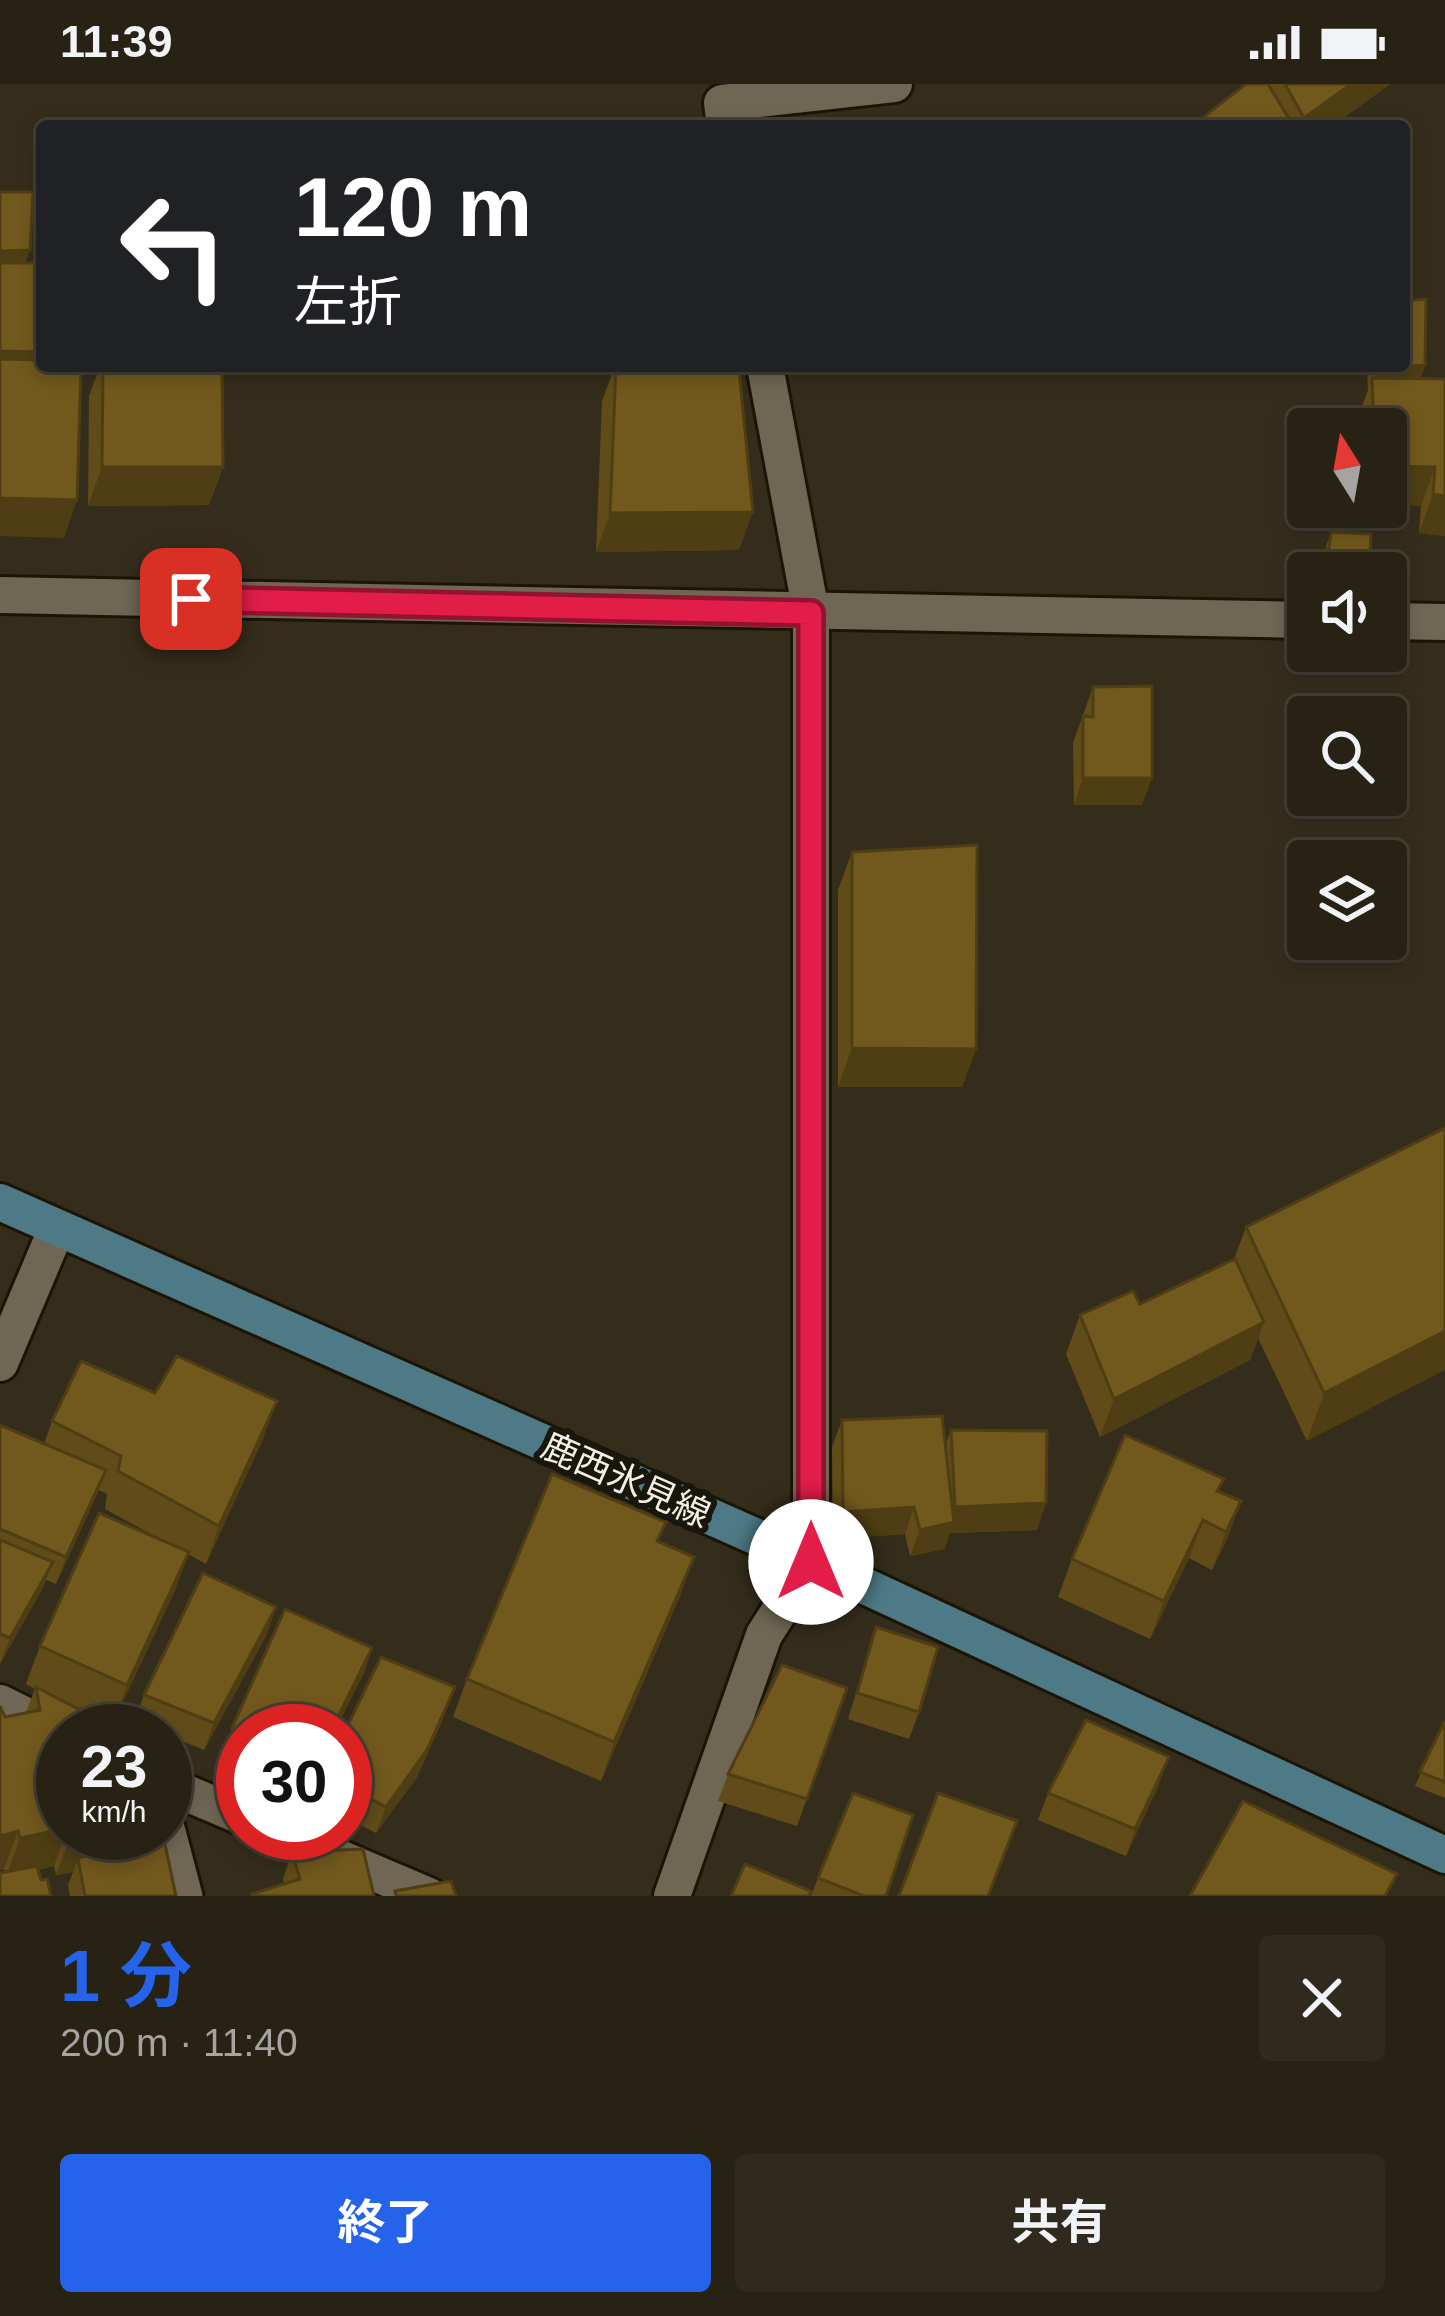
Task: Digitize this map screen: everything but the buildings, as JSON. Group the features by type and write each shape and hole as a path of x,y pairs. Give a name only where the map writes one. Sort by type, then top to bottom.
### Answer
{"main road":[{"name":"鹿西氷見線","path":"0,1202 811,1562 1445,1855"}],"street":[{"path":"724,120 722,103 895,84"},
{"path":"672,1896 764,1635 811,1562 811,613 766,372"},
{"path":"0,596 1287,620"},
{"path":"1407,621 1445,622"},
{"path":"0,1363 57,1228"},
{"path":"0,1703 36,1721"},
{"path":"344,1860 428,1896"}],"lane":[{"path":"180,1860 189,1896"}],"route":[{"path":"191,599 811,613 811,1562"}]}
